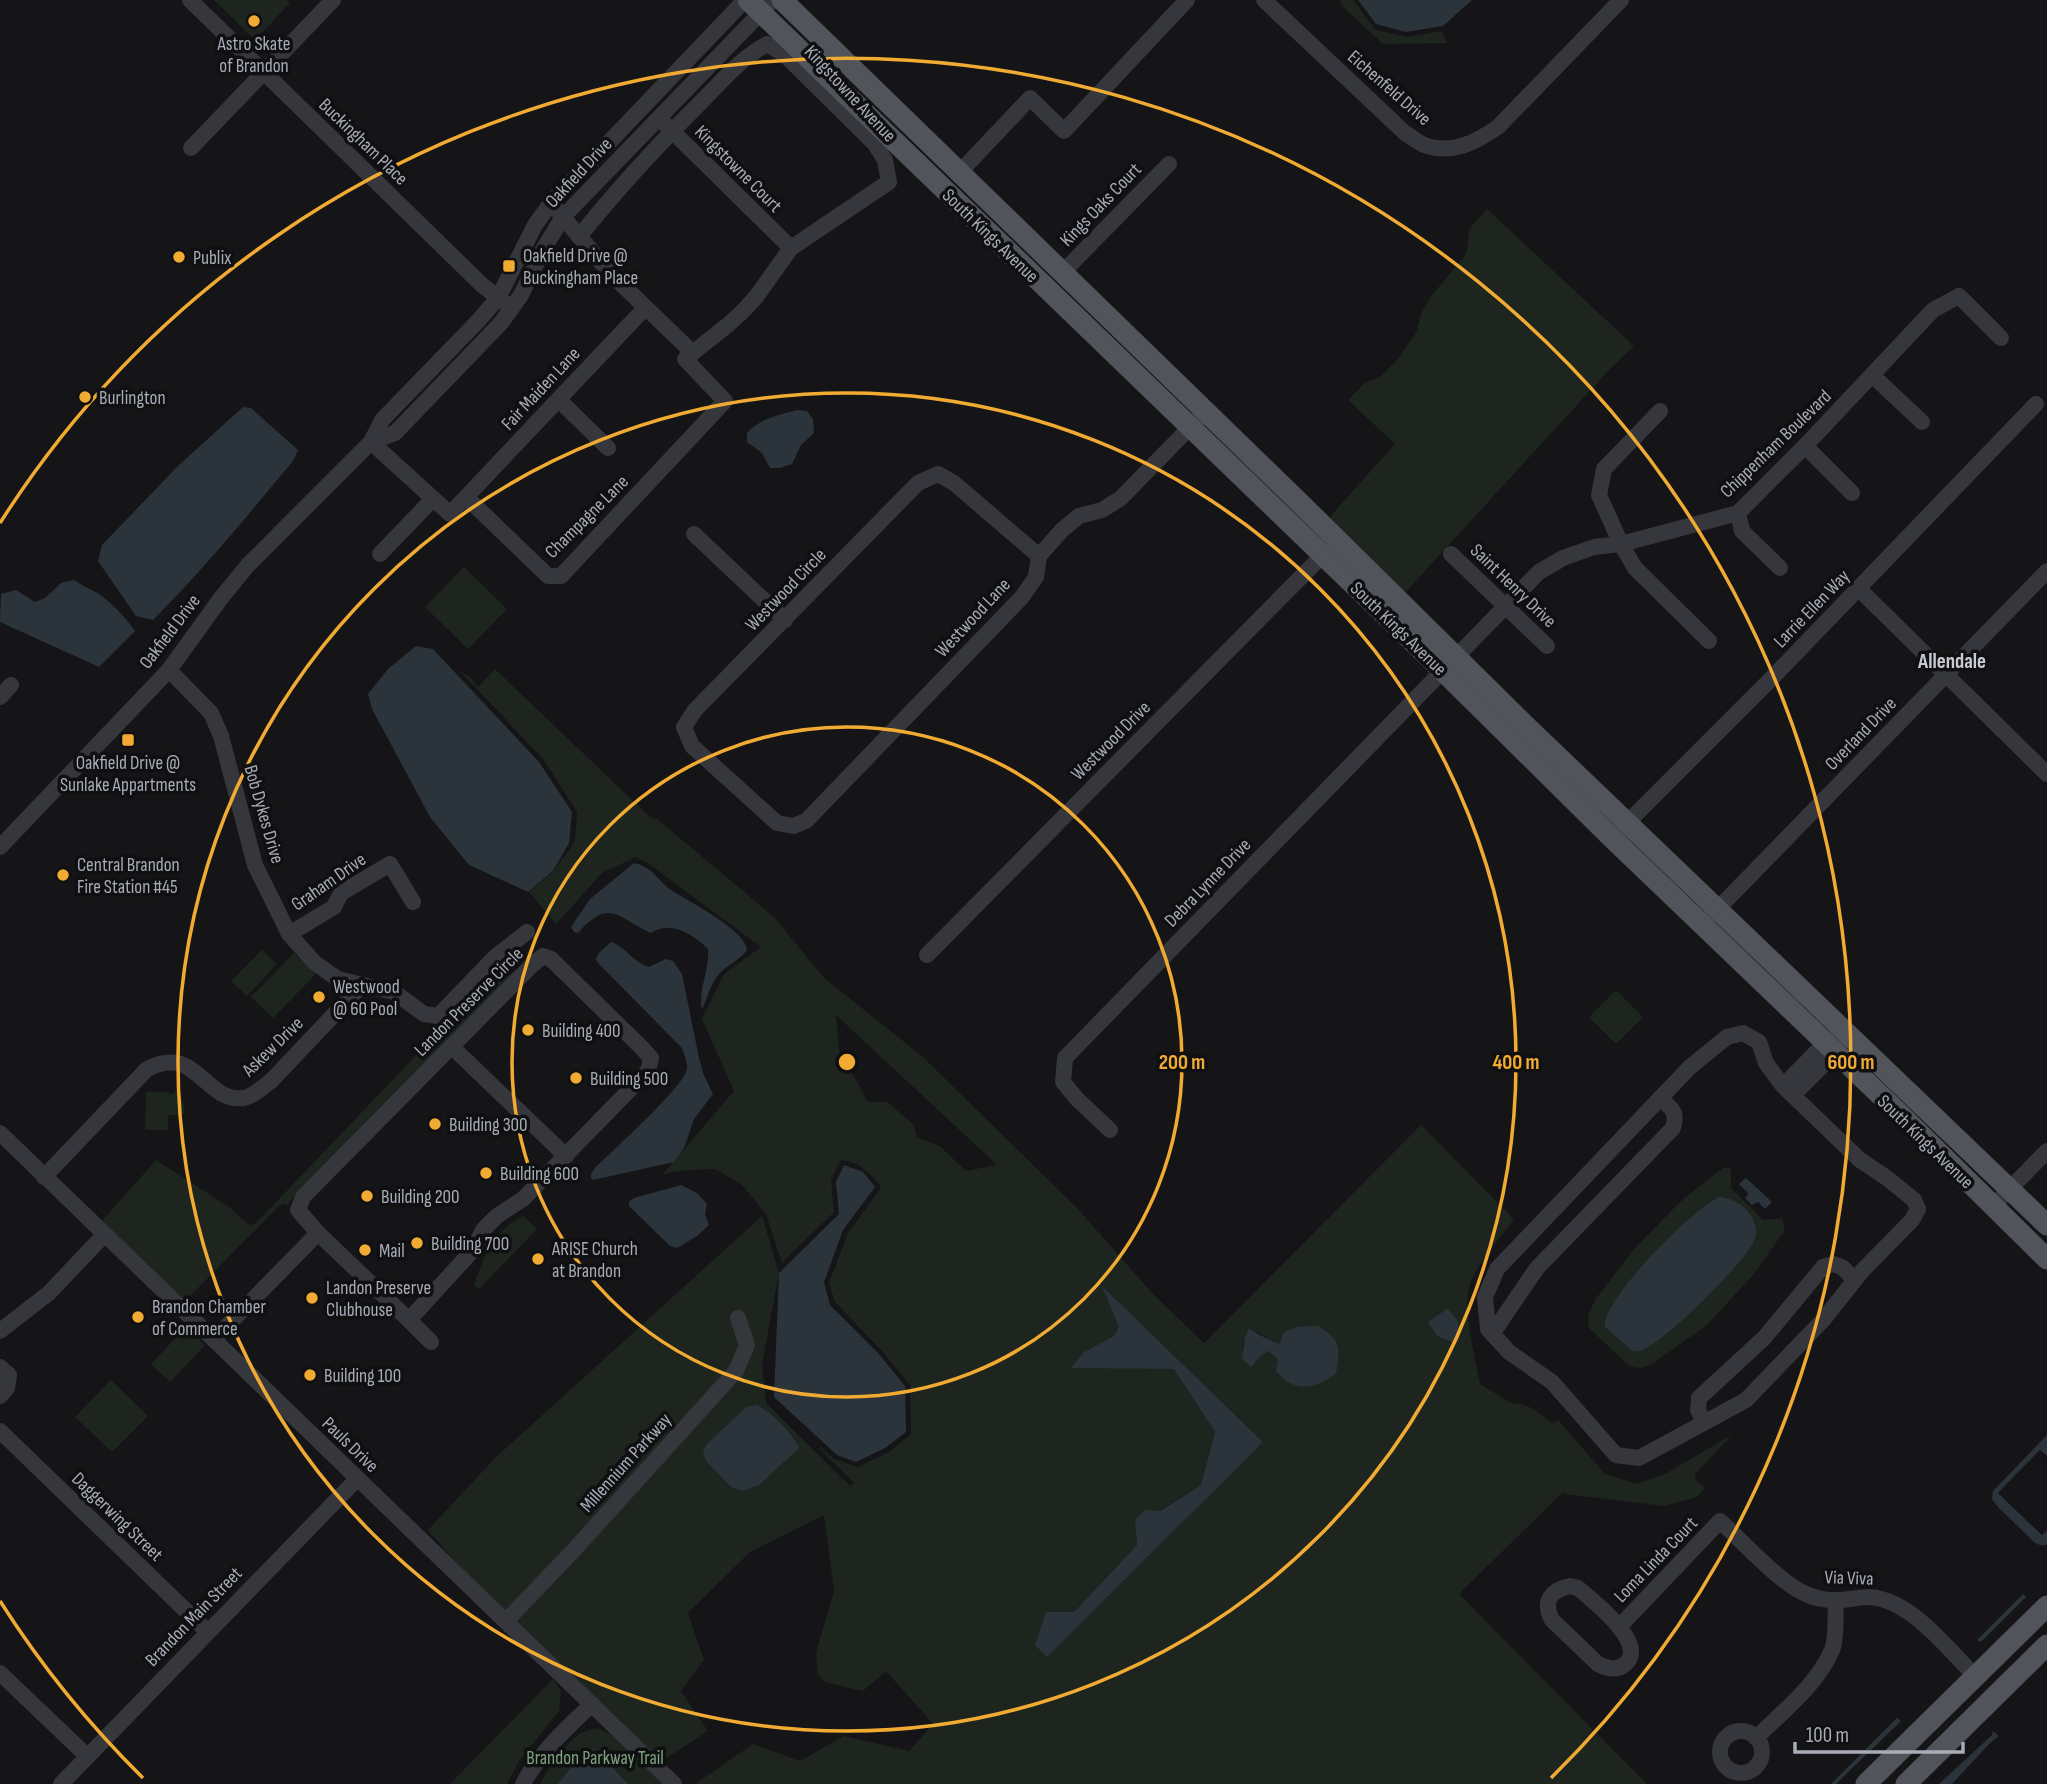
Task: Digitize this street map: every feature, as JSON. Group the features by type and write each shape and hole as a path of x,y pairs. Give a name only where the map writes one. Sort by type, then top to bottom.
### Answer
{"main road":[{"name":"South Kings Avenue","path":"782,0 1062,273 1198,419"},
{"name":"South Kings Avenue","path":"757,3 818,68 1198,419 1450,664 1710,918 1830,1048 2047,1259"},
{"path":"818,68 881,117 914,148 925,153 937,153"},
{"name":"South Kings Avenue","path":"1710,918 1844,1031 2047,1225"},
{"path":"1866,1784 2047,1606"},
{"path":"1994,1697 1992,1684 1999,1670 2047,1622"},
{"path":"1906,1784 2047,1645"},
{"path":"1893,1784 1906,1765 1972,1700 1979,1686 1975,1676"}],"street":[{"name":"Buckingham Place","path":"190,0 482,285 512,308"},
{"path":"191,148 333,0"},
{"path":"959,173 1030,98 1063,131 1187,0"},
{"name":"Eichenfeld Drive","path":"1264,0 1405,133 1425,145 1449,149 1475,142 1498,127 1621,0"},
{"name":"Oakfield Drive","path":"371,442 395,433 489,337 527,284 563,217 658,118 757,3"},
{"name":"Oakfield Drive","path":"0,847 169,670 240,573 371,442 382,420 484,316 498,298 536,225 551,203 757,3"},
{"name":"Kingstowne Avenue","path":"672,131 749,54 767,44 785,55 874,143 885,160 889,182 790,247"},
{"name":"Kingstowne Court","path":"658,118 790,247"},
{"path":"551,203 579,237 672,131"},
{"name":"Kings Oaks Court","path":"1062,273 1168,164"},
{"name":"Champagne Lane","path":"466,497 548,576 561,576 725,401 685,359 693,353 579,237"},
{"path":"693,353 756,297 790,247"},
{"name":"Chippenham Boulevard","path":"1450,664 1539,572 1563,558 1594,547 1621,544 1738,513 1933,310 1959,296 2001,338"},
{"name":"Fair Maiden Lane","path":"466,497 645,307"},
{"path":"1872,375 1922,422"},
{"path":"559,400 608,448"},
{"name":"Larrie Ellen Way","path":"1620,831 1859,589 2036,404"},
{"path":"1660,411 1604,469 1599,495 1635,568 1709,641"},
{"name":"Westwood Lane","path":"793,826 806,821 1022,597 1036,577 1039,556 1062,530 1079,516 1102,510 1121,498 1198,419"},
{"path":"371,442 450,514 466,497"},
{"path":"1805,446 1852,493"},
{"name":"Westwood Circle","path":"793,826 777,823 692,747 684,727 695,710 918,483 939,474 954,483 1039,556"},
{"path":"380,554 433,499"},
{"path":"1738,513 1742,531 1780,568"},
{"path":"694,534 785,620"},
{"name":"Westwood Drive","path":"927,954 1315,563 1332,550"},
{"name":"Saint Henry Drive","path":"1451,554 1547,646"},
{"name":"Overland Drive","path":"1710,918 2047,571"},
{"path":"1859,589 2047,774"},
{"name":"Debra Lynne Drive","path":"1110,1130 1063,1082 1065,1058 1450,664"},
{"name":"Bob Dykes Drive","path":"169,670 211,713 221,736 255,865 289,934 323,969 338,979 362,985"},
{"name":"Graham Drive","path":"289,934 334,907 341,893 390,864 413,902"},
{"path":"362,985 394,992 424,1014 438,1016 495,957 527,932"},
{"name":"Landon Preserve Circle","path":"409,1321 473,1250 484,1230 497,1216 523,1199 648,1071 651,1058 641,1046 551,960 543,956 303,1197 298,1210 318,1233 409,1321 431,1342"},
{"name":"Askew Drive","path":"44,1177 147,1069 160,1063 178,1064 196,1071 218,1092 228,1097 246,1098 272,1080 362,985"},
{"path":"1788,1091 1844,1031"},
{"path":"1743,1033 1759,1042 1766,1063 1788,1091 1860,1160 1914,1200 1917,1209 1912,1220 1746,1400 1639,1458 1616,1455 1552,1382 1509,1352 1488,1329 1485,1297 1497,1269 1690,1067 1727,1037 1743,1033"},
{"path":"452,1047 566,1156"},
{"path":"1492,1334 1537,1268 1673,1128 1676,1118 1674,1112 1660,1098"},
{"name":"Pauls Drive","path":"0,1133 674,1784"},
{"path":"1993,1206 2047,1151"},
{"path":"212,1339 318,1233"},
{"path":"0,1331 49,1293 104,1235"},
{"path":"1704,1423 1698,1410 1699,1398 1764,1338 1823,1268 1833,1264 1842,1267 1854,1280"},
{"name":"Millennium Parkway","path":"506,1621 736,1371 747,1345 738,1318"},
{"path":"0,1367 9,1376 7,1388 0,1396"},
{"name":"Daggerwing Street","path":"0,1431 208,1632"},
{"name":"Brandon Main Street","path":"61,1784 357,1479"},
{"name":"Via Viva","path":"1720,1521 1783,1579 1805,1594 1836,1601 1869,1597 1900,1606 1975,1676"},
{"name":"Loma Linda Court","path":"1619,1627 1720,1521"},
{"path":"1561,1587 1578,1588 1619,1627 1632,1650 1630,1658 1624,1665 1605,1668 1552,1620 1547,1611 1548,1601 1553,1592 1561,1587"},
{"path":"1756,1738 1805,1689 1826,1660 1833,1648 1836,1601"},
{"path":"0,1673 87,1756"},
{"path":"523,1784 546,1749 592,1704"}],"green space":[{"name":"Astro Skate of Brandon","path":"214,0 287,0 290,3 255,40"},
{"path":"1340,0 1353,0 1376,30 1407,37 1442,31 1447,43 1383,44 1342,6"},
{"path":"1487,209 1634,346 1402,596 1326,521 1395,444 1348,400 1365,383 1380,377 1397,360 1416,333 1422,312 1431,296 1464,257 1469,229"},
{"path":"464,567 507,609 468,649 425,607"},
{"path":"495,669 651,818 657,819 774,917 824,978 923,1057 1078,1209 1154,1295 1204,1343 1421,1125 1514,1219 1480,1265 1468,1292 1470,1332 1480,1384 1513,1404 1533,1409 1550,1422 1558,1420 1605,1474 1637,1484 1667,1473 1733,1434 1695,1474 1695,1479 1705,1488 1697,1497 1664,1506 1563,1492 1459,1594 1647,1784 695,1784 753,1744 800,1761 844,1736 909,1751 933,1724 886,1671 863,1691 824,1682 818,1674 816,1653 834,1591 824,1515 750,1552 688,1613 704,1660 681,1691 708,1731 662,1761 506,1621 428,1530 495,1458 762,1216 779,1273 762,1364 766,1403 850,1486 854,1483 820,1446 834,1459 858,1467 889,1452 911,1434 910,1385 835,1302 829,1283 848,1233 880,1189 880,1185 867,1172 852,1162 840,1161 831,1180 834,1212 782,1263 766,1214 742,1185 715,1169 676,1171 662,1175 734,1091 702,1019 724,974 761,947 636,857 602,873 556,924 529,892 554,871 575,841 577,812 543,759 460,671 470,677 478,687","holes":["836,1015 996,1164 996,1165 966,1171 941,1147 917,1137 913,1124 887,1102 868,1102 839,1050","1104,1288 1263,1442 1047,1657 1046,1612 1074,1612 1137,1545 1135,1520 1159,1511 1201,1485 1215,1432 1174,1369 1072,1367 1084,1352 1114,1336 1119,1327","1296,1327 1279,1360 1269,1351 1261,1355 1242,1350 1249,1328 1279,1344 1284,1332"]},
{"path":"262,950 277,964 247,996 231,981"},
{"path":"294,953 316,974 273,1018 251,997"},
{"path":"517,970 288,1206 280,1205 189,1297 189,1303 214,1329 212,1331 100,1223 156,1160 229,1207 249,1225 255,1224 446,1024 482,991"},
{"path":"1616,990 1643,1017 1616,1044 1589,1017"},
{"path":"177,1091 181,1094 185,1112 182,1115 168,1115 168,1130 145,1130 146,1092 169,1092 169,1095"},
{"path":"1724,1167 1731,1169 1731,1188 1763,1220 1782,1218 1785,1230 1754,1274 1707,1325 1652,1364 1641,1368 1629,1366 1589,1328 1588,1316 1595,1300 1634,1249 1680,1202"},
{"path":"523,1216 537,1229 479,1289 474,1285 491,1245 505,1228"},
{"path":"186,1327 205,1345 170,1382 151,1364"},
{"path":"111,1380 148,1416 112,1452 75,1417"},
{"name":"Brandon Parkway Trail","path":"553,1679 561,1691 559,1711 519,1761 507,1784 450,1784"},
{"name":"Brandon Parkway Trail","path":"597,1728 616,1737 665,1784 540,1784 568,1744 582,1733"}],"shaded area":[{"path":"1358,0 1472,0 1443,26 1406,32 1376,24"},
{"path":"243,407 251,408 298,450 293,461 207,562 153,620 136,616 98,561 102,545 178,466"},
{"path":"797,410 807,411 813,419 814,433 801,445 792,464 770,468 762,453 747,442 747,433 764,420"},
{"path":"74,580 109,602 135,631 99,667 0,622 1,594 16,590 35,602 45,598 61,583"},
{"path":"416,646 433,649 539,762 572,812 569,843 553,871 528,892 469,865 430,817 372,709 368,694 388,669"},
{"path":"634,863 647,868 668,888 728,926 744,942 747,950 717,977 702,1010 708,949 695,938 674,928 659,929 651,933 621,917 606,913 589,922 578,933 571,927 590,899"},
{"path":"611,942 649,967 666,959 673,961 682,974 699,1058 713,1094 694,1119 684,1148 674,1162 593,1180 591,1174 595,1168 661,1104 683,1078 687,1069 682,1048 598,963 596,959 599,953"},
{"path":"844,1165 863,1172 875,1187 843,1230 824,1282 830,1305 878,1353 905,1386 906,1432 885,1448 856,1462 837,1455 774,1397 779,1273 839,1214 836,1182"},
{"path":"1746,1178 1772,1202 1765,1209 1758,1202 1752,1205 1745,1198 1747,1192 1739,1184"},
{"path":"681,1185 697,1193 707,1204 705,1214 709,1225 677,1248 670,1246 629,1206 629,1202 634,1198"},
{"path":"1719,1197 1741,1205 1752,1217 1756,1233 1754,1241 1736,1266 1685,1318 1653,1344 1641,1351 1632,1351 1605,1327 1608,1314 1651,1256 1690,1218"},
{"path":"1102,1286 1263,1442 1047,1657 1035,1645 1046,1612 1074,1612 1137,1545 1135,1520 1145,1510 1160,1511 1201,1485 1215,1432 1174,1369 1071,1368 1084,1352 1114,1336 1119,1327"},
{"path":"1447,1309 1458,1324 1456,1343 1437,1336 1428,1322"},
{"path":"1318,1326 1332,1336 1338,1346 1336,1374 1320,1383 1305,1387 1283,1378 1276,1371 1278,1360 1269,1351 1261,1355 1251,1367 1242,1359 1249,1328 1279,1344 1284,1332 1296,1327"},
{"path":"757,1405 781,1424 799,1448 759,1485 743,1491 731,1487 706,1461 703,1453 706,1445 746,1407"},
{"path":"2047,1435 2047,1456 2040,1450 1998,1493 2042,1535 2047,1530 2047,1545 2040,1545 1992,1499 1993,1491"},
{"path":"2023,1594 2026,1597 1984,1639 1980,1642 1977,1640"},
{"path":"1897,1718 1901,1721 1836,1784 1831,1784"},
{"path":"1993,1731 1999,1736 1952,1784 1939,1784 1992,1735"},
{"path":"593,1749 628,1784 558,1784 582,1754"}],"pier":[{"path":"2040,1450 2047,1456 2047,1460 2040,1455 2003,1493 2042,1530 2047,1527 2042,1535 1998,1493"}],"place":[{"name":"Astro Skate of Brandon","path":"254,21"},
{"name":"Publix","path":"179,257"},
{"name":"Oakfield Drive @ Buckingham Place","path":"509,266"},
{"name":"Burlington","path":"85,397"},
{"name":"Oakfield Drive @ Sunlake Appartments","path":"128,740"},
{"name":"Central Brandon Fire Station #45","path":"63,875"},
{"name":"Westwood @ 60 Pool","path":"319,997"},
{"name":"Building 400","path":"528,1030"},
{"name":"Building 500","path":"576,1078"},
{"name":"Building 300","path":"435,1124"},
{"name":"Building 600","path":"486,1173"},
{"name":"Building 200","path":"367,1196"},
{"name":"Building 700","path":"417,1243"},
{"name":"Mail","path":"365,1250"},
{"name":"ARISE Church at Brandon","path":"538,1259"},
{"name":"Landon Preserve Clubhouse","path":"312,1298"},
{"name":"Brandon Chamber of Commerce","path":"138,1317"},
{"name":"Building 100","path":"310,1375"}],"district":[{"name":"Allendale","path":"1952,661"}]}
